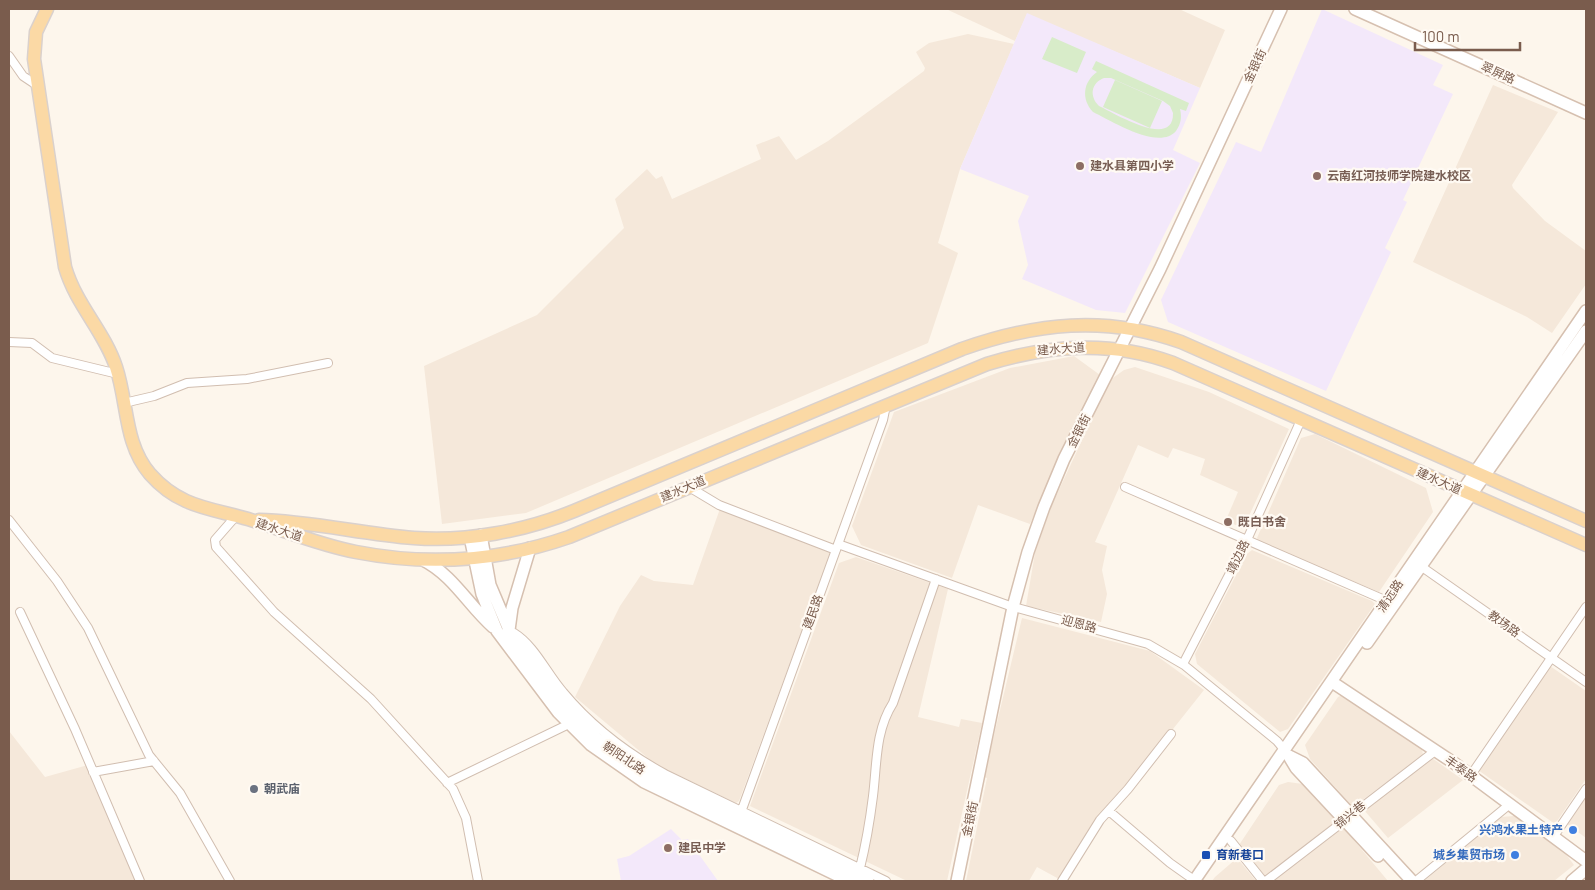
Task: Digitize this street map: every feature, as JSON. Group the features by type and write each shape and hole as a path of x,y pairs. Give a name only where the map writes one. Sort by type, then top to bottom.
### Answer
{"main road":[{"path":"47,9 39,24 34,44 38,86 64,267 76,297 105,343 118,374 133,444 151,474 169,491 199,507 248,520"},
{"name":"金银街","path":"957,881 1013,607 1030,545 1050,491 1120,349 1281,9"},
{"name":"翠屏路","path":"1356,9 1586,113"},
{"name":"清远路","path":"1335,684 1387,602 1480,474 1586,311"},
{"name":"建水大道","path":"248,520 268,520 414,538 475,536 521,528 562,517 980,343 1014,332 1057,326 1098,325 1130,328 1181,342 1586,521"},
{"name":"清远路","path":"1480,474 1586,331"},
{"name":"建水大道","path":"248,520 273,530 355,552 423,560 479,557 530,548 569,537 969,370 1020,354 1058,348 1120,349 1173,363 1586,545"},
{"name":"清远路","path":"1197,881 1335,684 1422,566 1467,493"},
{"name":"朝阳北路","path":"475,536 482,594 496,630 547,699 569,724 604,756 644,782 849,881"},
{"path":"509,630 512,608 530,548"},
{"name":"朝阳北路","path":"479,557 509,630 522,652 554,693 596,738 648,774 740,814 868,881"},
{"path":"423,560 443,573 480,616 496,630"},
{"name":"丰泰路","path":"1335,684 1471,775 1586,861"},
{"name":"清远路","path":"1197,881 1231,841 1287,753"},
{"name":"迎恩路","path":"1287,753 1296,768 1414,881"},
{"name":"迎恩路","path":"1347,817 1401,881"},
{"path":"1572,881 1586,869"}],"street":[{"path":"9,56 23,76 38,86"},
{"path":"9,342 32,343 52,358 118,374"},
{"path":"124,402 154,396 187,383 247,379 328,363"},
{"name":"建民路","path":"740,814 883,420 886,405"},
{"name":"靖边路","path":"1183,664 1246,542 1301,420"},
{"name":"迎恩路","path":"689,486 719,505 837,547 1013,607 1143,642 1183,664 1276,740 1287,753"},
{"path":"1125,487 1246,542 1387,602"},
{"path":"236,516 215,540 216,547 274,612 371,699 447,783 457,796 464,811 478,881"},
{"path":"9,520 57,581 88,628 154,761 180,792 230,881"},
{"name":"教场路","path":"1422,566 1586,682"},
{"path":"860,868 873,796 880,733 884,717 893,703 936,580"},
{"path":"1471,775 1586,607"},
{"path":"20,612 140,881"},
{"path":"447,783 569,724"},
{"path":"1062,881 1100,820 1171,734"},
{"name":"锦兴巷","path":"1265,881 1435,750"},
{"path":"93,772 154,761"},
{"path":"1554,836 1586,789"},
{"path":"1414,881 1510,804"},
{"path":"1109,811 1170,863 1197,881"},
{"path":"740,814 886,881"},
{"path":"1231,841 1265,881"}],"shaded area":[{"path":"946,9 1179,9 1225,30 1200,88 1027,14 1015,41"},
{"name":"云南红河技师学院建水校区","path":"1322,9 1443,65 1433,85 1453,94 1403,200 1407,202 1385,248 1391,252 1326,391 1168,322 1161,300 1236,142 1261,152"},
{"name":"建水县第四小学","path":"1027,13 1200,88 1173,150 1200,163 1125,313 1096,310 1022,279 1028,265 1018,221 1029,196 960,169"},
{"path":"968,34 1014,44 960,169 938,243 958,253 928,343 526,513 442,524 424,366 537,315 624,228 615,199 647,169 656,179 662,176 672,199 761,159 756,145 779,136 796,160 828,141 924,71 925,68 916,52 929,43"},
{"path":"1493,85 1558,112 1512,185 1545,221 1586,251 1586,284 1552,333 1527,317 1413,262"},
{"path":"1074,356 1100,375 1061,453 1030,524 978,505 952,578 861,545 852,526 894,412 1010,368"},
{"path":"1135,367 1209,392 1289,429 1243,529 1226,520 1238,492 1200,475 1205,459 1173,448 1168,458 1138,445 1095,542 1107,546 1102,570 1107,594 1101,622 1026,606 1035,553 1051,507 1110,380 1124,370"},
{"path":"1315,434 1426,488 1433,512 1379,592 1259,542 1257,538 1301,438"},
{"path":"722,503 834,544 739,801 736,803 655,764 575,697 620,606 641,575 654,581 693,585"},
{"path":"1252,550 1372,601 1375,604 1288,729 1280,732 1197,664 1195,654 1247,554"},
{"path":"856,557 948,589 918,717 959,727 961,719 982,723 947,881 907,881 750,806 839,563"},
{"path":"1022,618 1150,651 1204,690 1123,792 1059,879 1037,867 1029,881 966,881 987,778 984,777"},
{"path":"1550,666 1586,691 1586,779 1555,824 1478,770"},
{"path":"1344,694 1422,749 1423,755 1353,807 1310,759 1305,745 1338,697"},
{"path":"9,731 45,777 88,765 137,881 9,881"},
{"path":"1432,758 1463,780 1388,838 1364,810"},
{"path":"1288,782 1303,784 1337,820 1264,878 1239,845 1279,785"},
{"path":"1586,796 1586,838 1567,824"},
{"path":"1514,816 1562,849 1574,865 1554,881 1424,881 1501,817"},
{"path":"1342,826 1388,881 1271,881"},
{"name":"建民中学","path":"671,829 682,840 688,839 718,881 621,881 617,859 629,856"},
{"path":"1237,858 1256,881 1212,881 1215,877"}],"green space":[{"path":"1052,37 1086,52 1077,73 1042,59"},
{"path":"1096,61 1189,103 1186,111 1180,109 1181,120 1176,131 1168,136 1159,138 1147,136 1123,127 1093,112 1085,96 1086,86 1097,72 1092,69","holes":["1104,78 1111,78 1163,101 1170,106 1173,113 1171,124 1164,128 1154,129 1129,121 1099,106 1094,98 1094,86"]},
{"path":"1115,80 1162,101 1150,128 1103,107"}],"place":[{"name":"建水县第四小学","path":"1080,166"},
{"name":"云南红河技师学院建水校区","path":"1317,176"},
{"name":"既白书舍","path":"1228,522"},
{"name":"朝武庙","path":"254,789"},
{"name":"兴鸿水果土特产","path":"1573,830"},
{"name":"建民中学","path":"668,848"},
{"name":"育新巷口","path":"1206,855"},
{"name":"城乡集贸市场","path":"1515,855"}]}
